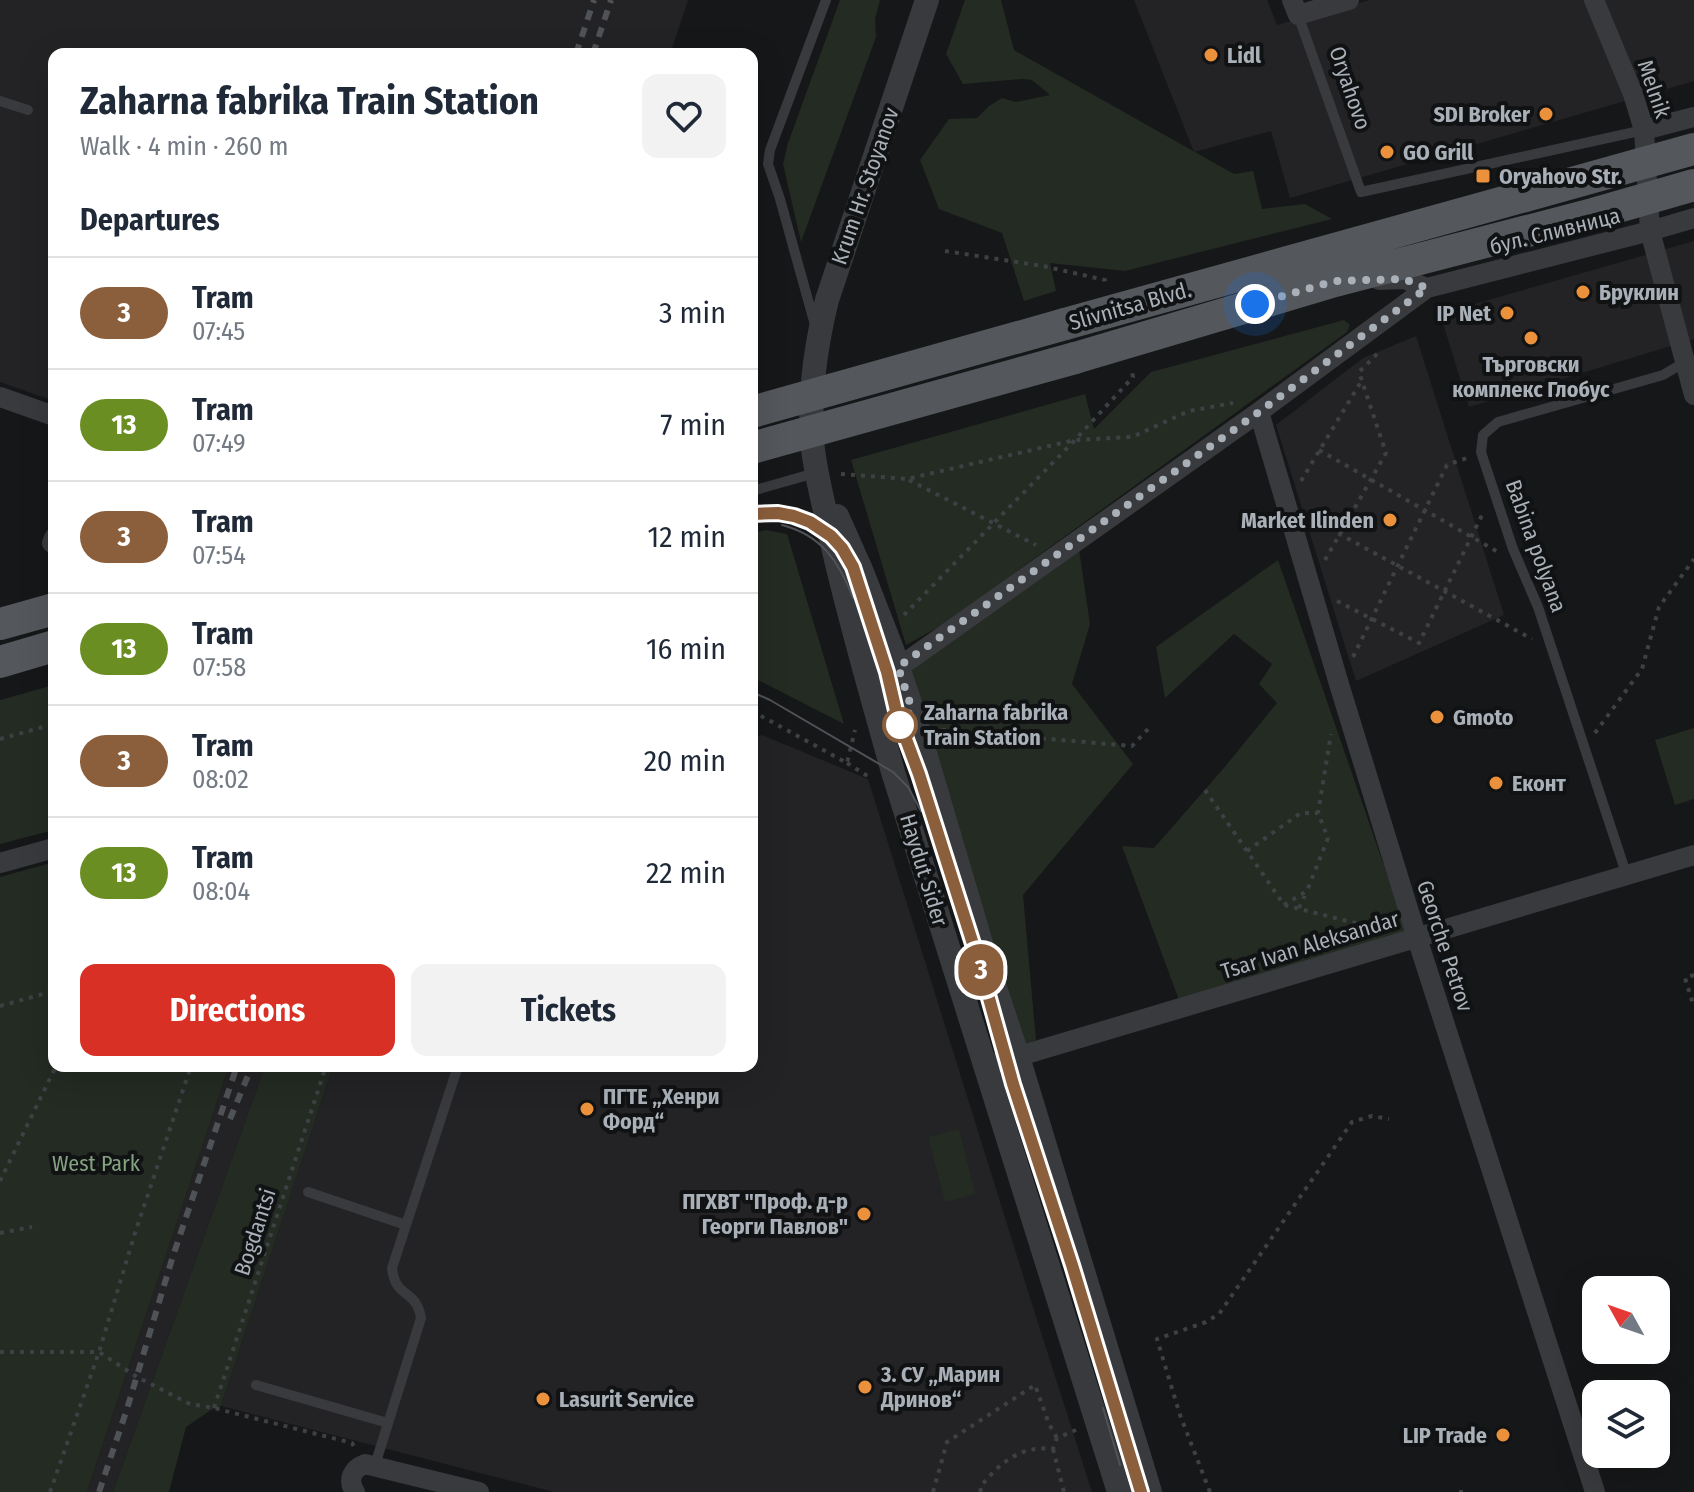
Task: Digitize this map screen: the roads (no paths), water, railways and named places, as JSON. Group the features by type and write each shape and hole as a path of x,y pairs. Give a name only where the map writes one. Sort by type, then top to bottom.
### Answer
{"main road":[{"name":"Slivnitsa Blvd.","path":"758,410 1065,324 1645,146 1694,149"},
{"name":"Slivnitsa Blvd.","path":"758,446 1075,358 1335,281 1694,185"},
{"path":"0,624 48,611"},
{"path":"0,662 48,648"}],"street":[{"name":"Krum Hr. Stoyanov","path":"813,375 827,300 927,0"},
{"path":"1295,8 1349,0"},
{"name":"Melnik","path":"1594,0 1633,94 1645,146 1650,231 1689,359 1694,395"},
{"name":"Slivnitsa Blvd.","path":"1645,146 1694,117"},
{"name":"бул. Сливница","path":"1427,288 1694,218"},
{"name":"Slivnitsa Blvd.","path":"1335,281 1404,279 1427,288"},
{"path":"866,680 898,667 1259,412 1427,288"},
{"name":"Haydut Sider","path":"813,375 812,442 817,473 866,680 1119,1492"},
{"path":"0,397 48,414"},
{"name":"Georche Petrov","path":"1259,412 1417,938 1595,1492"},
{"name":"Haydut Sider","path":"817,473 862,572 898,667 1150,1492"},
{"path":"0,863 48,850"},
{"name":"Tsar Ivan Aleksandar","path":"986,1066 1694,855"},
{"path":"355,1492 351,1483 354,1471 370,1465 479,1492"}],"lane":[{"path":"818,336 768,164 770,150 826,0"},
{"name":"Oryahovo","path":"1295,8 1361,192 1645,146"},
{"path":"0,101 28,110"},
{"name":"Babina polyana","path":"1627,876 1538,607 1481,452 1483,435 1498,422 1663,375 1689,359"},
{"path":"758,489 817,473"},
{"path":"370,1465 388,1423 421,1318 414,1299 398,1289 392,1268 456,1072"},
{"path":"308,1192 406,1225"},
{"path":"256,1385 388,1423"}],"tram line":[{"path":"758,514 778,513 810,522 831,536 853,567 887,672 897,715 980,966 1013,1084 1141,1492"},
{"name":"3","path":"758,514 794,516 820,527 842,548 853,567 887,672 897,715 980,966 1013,1084 1141,1492"},
{"path":"782,525 808,535 827,551 853,598"},
{"path":"758,695 893,772 908,787 921,811"},
{"path":"1103,1408 1120,1465"}],"railway":[{"path":"578,48 594,0"},
{"path":"595,48 611,0"},
{"path":"99,1492 235,1072"},
{"path":"230,1119 250,1072"}],"place":[{"name":"Lidl","path":"1211,55"},
{"name":"SDI Broker","path":"1546,114"},
{"name":"GO Grill","path":"1387,152"},
{"name":"Oryahovo Str.","path":"1483,176"},
{"name":"Бруклин","path":"1583,292"},
{"name":"IP Net","path":"1507,313"},
{"name":"Търговски комплекс Глобус","path":"1531,338"},
{"name":"Market Ilinden","path":"1390,520"},
{"name":"Gmoto","path":"1437,717"},
{"name":"Zaharna fabrika Train Station","path":"900,725"},
{"name":"Еконт","path":"1496,783"},
{"name":"ПГТЕ „Хенри Форд“","path":"587,1109"},
{"name":"ПГХВТ \"Проф. д-р Георги Павлов\"","path":"864,1214"},
{"name":"3. СУ „Марин Дринов“","path":"865,1387"},
{"name":"Lasurit Service","path":"543,1399"},
{"name":"LIP Trade","path":"1503,1435"}],"park label":[{"name":"West Park","path":"96,1163"}]}
